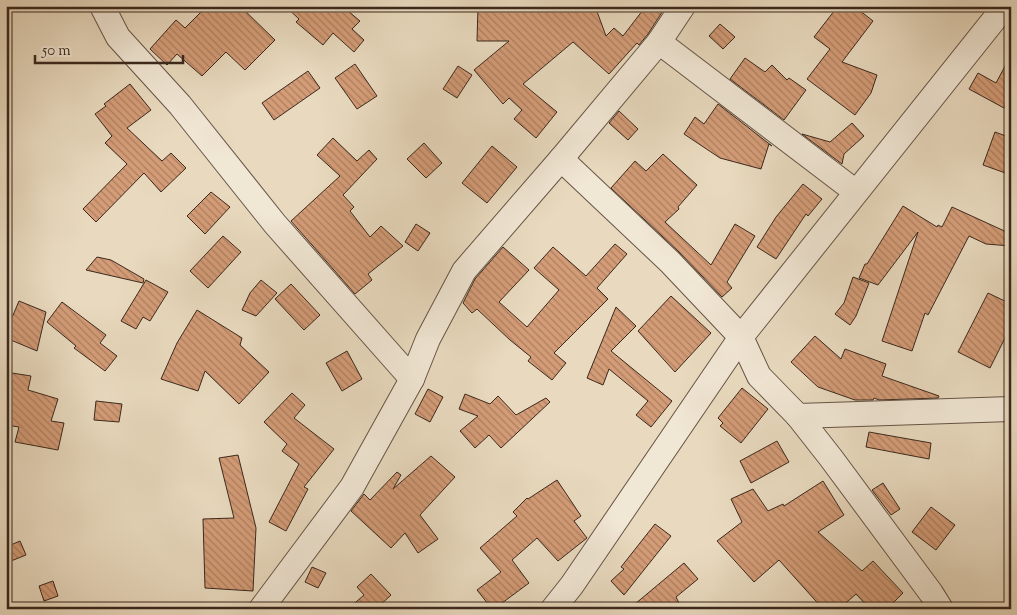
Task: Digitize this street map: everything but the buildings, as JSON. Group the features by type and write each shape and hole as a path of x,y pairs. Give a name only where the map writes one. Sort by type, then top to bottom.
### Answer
{"street":[{"path":"102,6 118,37 180,105 275,224 412,380"},
{"path":"261,609 352,487 412,380 428,339 464,271 659,42 683,6"},
{"path":"553,609 741,337 1005,6"},
{"path":"659,42 856,192"},
{"path":"561,159 670,262 741,337 759,376 798,416 932,593 941,609"},
{"path":"798,416 1011,409"}]}
